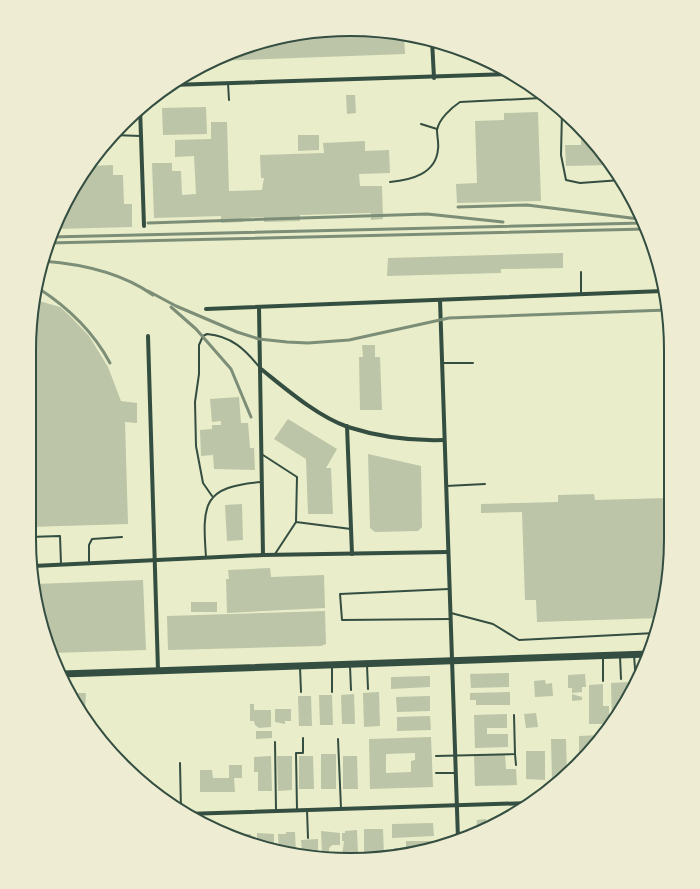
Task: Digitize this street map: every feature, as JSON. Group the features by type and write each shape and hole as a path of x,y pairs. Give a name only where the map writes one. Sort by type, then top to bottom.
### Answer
{"main road":[{"path":"66,674 642,654"}],"street":[{"path":"432,47 434,78"},
{"path":"183,85 434,78 501,75"},
{"path":"140,116 144,226"},
{"path":"206,309 658,291"},
{"path":"440,300 458,834"},
{"path":"259,307 263,555"},
{"path":"148,336 158,670"},
{"path":"261,369 311,407 347,426 414,441 444,440"},
{"path":"347,426 352,554"},
{"path":"38,566 263,555 448,552"},
{"path":"198,814 519,803"}],"lane":[{"path":"228,83 229,100"},
{"path":"390,182 405,181 422,175 436,162 438,149 437,129 445,115 460,102 537,98"},
{"path":"562,119 561,155 566,180 580,183 614,181"},
{"path":"421,124 437,129"},
{"path":"122,135 141,136"},
{"path":"581,272 582,295"},
{"path":"212,496 203,483 196,446 195,402 199,345 203,336 207,334 228,339 241,346 261,369"},
{"path":"442,364 473,363"},
{"path":"262,455 297,477 296,522 274,555"},
{"path":"206,558 206,515 212,496 226,488 262,482"},
{"path":"446,486 485,484"},
{"path":"296,522 351,529"},
{"path":"36,537 60,536 61,565"},
{"path":"89,564 89,545 92,539 122,538"},
{"path":"449,589 340,594 342,620 450,619"},
{"path":"450,613 493,624 519,640 649,633"},
{"path":"634,654 635,670"},
{"path":"620,655 621,679"},
{"path":"602,656 603,681"},
{"path":"350,664 351,690"},
{"path":"367,664 368,689"},
{"path":"332,665 332,692"},
{"path":"300,666 301,692"},
{"path":"514,715 516,765"},
{"path":"297,811 296,753 303,753 303,738"},
{"path":"338,739 341,809"},
{"path":"275,742 276,811"},
{"path":"436,756 515,754"},
{"path":"180,763 181,803"},
{"path":"436,774 455,774"},
{"path":"307,810 308,838"}],"building":[{"path":"350,36 404,41 405,54 229,60 249,53 289,42"},
{"path":"346,95 355,95 356,113 347,114"},
{"path":"206,107 207,134 163,135 162,108"},
{"path":"538,112 541,201 457,203 456,184 477,183 475,121 504,120 504,113"},
{"path":"211,122 227,122 229,191 262,190 264,178 261,178 260,155 324,153 323,143 365,141 365,151 389,150 390,173 359,174 360,186 382,186 383,219 371,220 371,213 300,215 300,221 264,222 264,217 243,218 243,222 221,223 221,216 154,218 152,163 172,163 172,171 181,171 182,195 196,194 194,156 175,157 175,140 211,139"},
{"path":"298,135 319,135 319,150 298,151"},
{"path":"581,138 603,165 566,166 565,145 581,145"},
{"path":"113,165 113,175 123,175 124,204 132,204 132,227 60,229 78,193 96,166"},
{"path":"563,253 563,268 501,269 501,273 387,276 388,258"},
{"path":"40,301 60,307 70,316 89,336 108,367 121,401 137,403 137,423 125,422 128,524 36,527 36,350"},
{"path":"362,345 375,345 375,357 380,357 382,410 360,410 359,357 363,357"},
{"path":"239,397 241,423 248,423 250,448 254,448 255,470 214,469 213,455 201,456 200,430 212,429 212,425 221,425 221,421 212,422 210,399"},
{"path":"288,419 337,449 326,468 331,468 333,514 308,514 306,459 274,439"},
{"path":"368,454 421,466 422,527 418,531 375,532 370,528"},
{"path":"594,494 595,500 664,498 663,560 658,600 653,618 537,622 536,600 525,600 522,512 481,513 481,504 558,502 558,495"},
{"path":"242,504 243,540 227,541 225,505"},
{"path":"270,568 271,577 324,575 325,608 227,613 226,579 229,579 228,570"},
{"path":"143,580 146,650 58,653 47,620 40,584"},
{"path":"191,602 217,602 217,612 191,612"},
{"path":"325,611 326,644 321,646 168,650 167,616"},
{"path":"509,673 509,687 471,688 470,674"},
{"path":"585,674 586,687 582,687 582,692 572,693 572,688 568,688 568,675"},
{"path":"430,676 430,687 391,689 391,677"},
{"path":"545,680 546,684 552,683 553,696 535,697 534,681"},
{"path":"630,682 612,712 611,683"},
{"path":"603,684 603,706 609,706 609,716 603,724 589,724 589,685"},
{"path":"379,692 380,726 364,727 363,693"},
{"path":"510,692 510,705 476,705 476,700 470,700 470,693"},
{"path":"76,693 86,693 85,707"},
{"path":"354,694 355,724 342,724 341,695"},
{"path":"572,694 582,697 582,700 572,701"},
{"path":"319,695 332,695 333,725 320,725"},
{"path":"298,696 311,696 312,726 299,726"},
{"path":"430,696 430,711 397,712 396,697"},
{"path":"250,704 254,704 254,710 271,710 271,727 259,728 255,725 254,721 250,721"},
{"path":"275,709 291,709 291,721 285,721 285,724 275,722"},
{"path":"536,713 538,727 526,728 524,714"},
{"path":"507,714 507,728 487,728 487,734 508,734 508,747 475,748 474,715"},
{"path":"430,716 431,730 397,731 397,717"},
{"path":"256,731 272,731 272,738 256,739"},
{"path":"595,735 579,754 579,736"},
{"path":"431,737 433,787 370,789 369,739","holes":["415,753 415,760 411,761 411,772 386,773 386,754"]},
{"path":"551,739 566,739 567,766 552,779"},
{"path":"526,751 545,751 545,780 526,779"},
{"path":"321,754 336,754 336,789 321,789"},
{"path":"505,754 506,769 516,769 517,785 475,786 474,755"},
{"path":"271,756 272,791 258,791 258,772 254,772 254,757"},
{"path":"277,756 292,756 292,790 278,791"},
{"path":"299,756 313,756 314,789 299,789"},
{"path":"343,756 357,756 358,789 343,789"},
{"path":"229,765 242,765 242,778 234,778 235,792 200,792 200,770 212,770 213,778 229,778"},
{"path":"486,819 487,822 476,826 477,820"},
{"path":"433,823 434,836 392,838 392,824"},
{"path":"364,829 383,829 384,851 364,852"},
{"path":"357,830 358,853 342,853 344,841 342,841 342,833 345,833 345,831"},
{"path":"321,831 340,833 340,845 332,845 329,848 329,852 322,851"},
{"path":"286,832 295,832 296,848 279,844 278,834 286,834"},
{"path":"257,833 274,834 274,843 269,842 257,838"},
{"path":"244,834 251,834 251,837"},
{"path":"318,839 318,851 302,849 301,840"},
{"path":"406,841 434,841 411,847 406,848"}],"railway":[{"path":"458,207 527,205 635,219"},
{"path":"148,223 427,214 503,222"},
{"path":"57,237 637,223"},
{"path":"55,243 640,229"},
{"path":"49,262 72,264 101,270 128,280 153,295"},
{"path":"42,291 70,312 88,330 110,363"},
{"path":"148,291 176,306 237,332 259,339 308,343 349,340 449,318 661,310"},
{"path":"171,307 196,329 231,369 251,417"}]}
